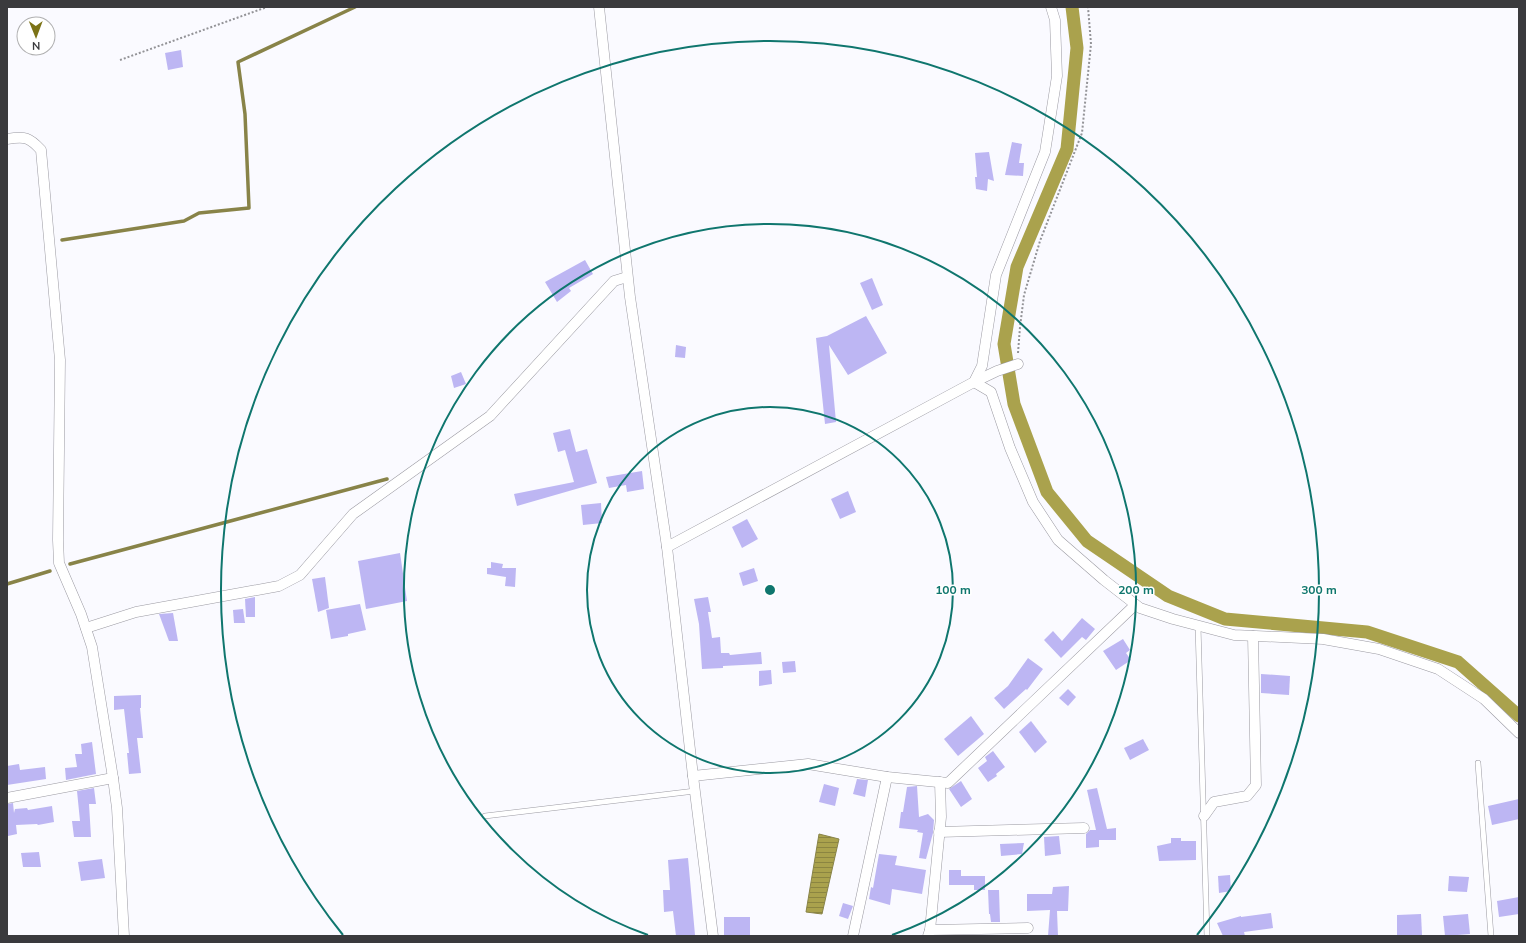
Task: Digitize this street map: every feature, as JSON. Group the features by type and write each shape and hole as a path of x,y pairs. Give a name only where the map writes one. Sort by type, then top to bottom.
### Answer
{"street":[{"path":"599,7 628,277 667,546 713,936"},
{"path":"974,382 982,366 996,275 1045,152 1057,76 1052,7"},
{"path":"7,139 20,137 31,140 41,150 60,360 59,563 81,614 92,647 117,808 124,936"},
{"path":"86,628 136,612 279,586 300,575 353,514 490,416 614,281 628,277"},
{"path":"667,546 974,382 997,371 1018,364"},
{"path":"974,382 991,392 1010,448 1033,502 1058,540 1135,605 1173,619 1234,635 1323,639 1379,648 1438,669 1484,699 1519,732"},
{"path":"693,776 808,764 887,777 948,783 1135,605"},
{"path":"1204,816 1214,802 1248,796 1256,785 1253,636"},
{"path":"853,936 887,777"},
{"path":"7,798 113,778"},
{"path":"940,782 941,817 929,933 1028,928"},
{"path":"939,832 1084,828"}],"lane":[{"path":"1198,626 1207,936"},
{"path":"1478,763 1491,936"},
{"path":"485,816 695,791"}],"path":[{"path":"120,60 267,7"},
{"path":"1018,364 1020,327 1024,295 1040,241 1082,133 1091,44 1088,7"}],"shaded area":[{"path":"819,834 839,839 822,914 806,912"}],"building":[{"path":"181,50 183,67 168,70 165,53"},
{"path":"1012,142 1022,144 1019,163 1024,163 1023,176 1005,175"},
{"path":"989,152 994,181 988,179 987,191 976,189 975,177 977,177 975,153"},
{"path":"585,260 593,274 569,288 571,291 557,302 545,282"},
{"path":"872,278 883,305 872,310 860,283"},
{"path":"866,316 887,353 848,375 829,345 836,422 825,424 816,338 827,336"},
{"path":"676,345 686,347 685,358 675,357"},
{"path":"461,372 466,384 454,388 451,376"},
{"path":"570,429 576,452 587,449 597,483 517,506 514,494 574,482 565,450 558,452 553,433"},
{"path":"642,471 644,489 627,492 626,485 609,488 606,477"},
{"path":"848,491 856,512 840,519 831,499"},
{"path":"601,503 602,523 583,525 581,505"},
{"path":"747,519 758,539 742,548 732,527"},
{"path":"400,553 407,601 366,609 358,561"},
{"path":"491,562 503,564 502,568 516,568 515,587 505,586 506,577 487,574 487,568 491,568"},
{"path":"754,568 758,581 743,586 739,573"},
{"path":"325,577 329,608 318,612 312,579"},
{"path":"255,597 255,617 246,617 245,599"},
{"path":"708,597 711,612 708,612 712,638 720,637 721,653 729,653 730,655 761,652 762,664 723,666 723,668 702,669 699,624 694,599"},
{"path":"360,604 366,630 348,634 348,636 331,639 326,610"},
{"path":"243,609 245,623 234,623 233,610"},
{"path":"173,613 178,641 169,641 159,614"},
{"path":"1082,618 1095,629 1086,640 1082,637 1061,658 1044,640 1053,631 1062,641"},
{"path":"1123,639 1130,650 1126,653 1131,660 1116,670 1103,651"},
{"path":"1028,658 1043,669 1027,690 1026,689 1004,709 994,698 1008,686"},
{"path":"795,661 796,672 783,673 782,662"},
{"path":"771,670 772,684 759,686 759,671"},
{"path":"1261,674 1290,676 1289,695 1261,693"},
{"path":"1068,689 1076,697 1068,706 1059,698"},
{"path":"141,695 140,708 143,738 137,738 141,773 129,774 127,753 129,753 124,709 114,710 114,696"},
{"path":"971,716 984,734 958,756 944,739"},
{"path":"1031,721 1047,742 1035,753 1019,732"},
{"path":"1143,739 1149,750 1130,760 1124,748"},
{"path":"92,742 96,774 66,780 65,768 77,767 75,754 82,754 81,744"},
{"path":"993,751 1005,767 996,774 997,776 988,782 978,768 987,761 985,757"},
{"path":"19,764 20,770 45,767 46,779 7,785 7,766"},
{"path":"857,779 868,780 865,797 853,794"},
{"path":"961,781 972,799 961,807 949,789"},
{"path":"824,784 839,788 835,806 819,802"},
{"path":"917,786 919,817 928,814 934,820 933,833 926,859 919,858 923,833 917,832 918,830 899,828 907,787"},
{"path":"94,788 96,804 89,804 91,837 74,837 72,821 80,821 77,791"},
{"path":"1097,788 1107,829 1116,828 1116,840 1099,840 1099,847 1086,848 1086,834 1090,830 1096,830 1087,790"},
{"path":"1519,799 1519,819 1492,825 1488,806"},
{"path":"13,803 14,813 15,809 27,808 28,810 52,806 54,822 38,825 16,825 17,834 8,836 7,804"},
{"path":"1059,836 1061,854 1045,856 1044,837"},
{"path":"1171,838 1181,838 1181,841 1196,841 1196,860 1159,861 1157,846 1171,843"},
{"path":"1024,843 1022,854 1001,856 1000,844"},
{"path":"39,852 41,867 23,867 21,853"},
{"path":"879,854 897,856 895,865 926,870 922,894 892,889 890,905 869,899 871,887 873,888"},
{"path":"688,858 695,935 676,936 673,911 664,912 663,890 670,890 668,860"},
{"path":"102,859 105,878 81,881 78,862"},
{"path":"949,870 961,870 961,876 985,876 985,890 974,890 974,885 949,885"},
{"path":"1230,875 1231,891 1219,893 1218,876"},
{"path":"1449,876 1469,877 1467,892 1448,891"},
{"path":"1069,886 1068,911 1057,911 1058,936 1048,936 1050,910 1027,911 1027,894 1052,894 1053,887"},
{"path":"988,890 999,890 1000,922 991,922 989,914"},
{"path":"1519,897 1519,914 1499,917 1497,901"},
{"path":"843,903 853,906 848,919 839,916"},
{"path":"1271,913 1273,928 1244,932 1245,936 1223,936 1217,923 1241,916"},
{"path":"1421,914 1422,935 1397,936 1397,915"},
{"path":"1468,914 1470,934 1445,936 1443,916"},
{"path":"724,917 750,917 750,935 724,935"}],"waterway":[{"path":"62,240 184,221 199,213 249,208 245,114 238,62 355,7"},
{"path":"1072,7 1077,48 1067,149 1017,267 1004,344 1014,404 1047,492 1087,541 1168,596 1225,619 1367,632 1458,662 1519,716"},
{"path":"70,564 387,479"},
{"path":"7,584 50,571"}]}
